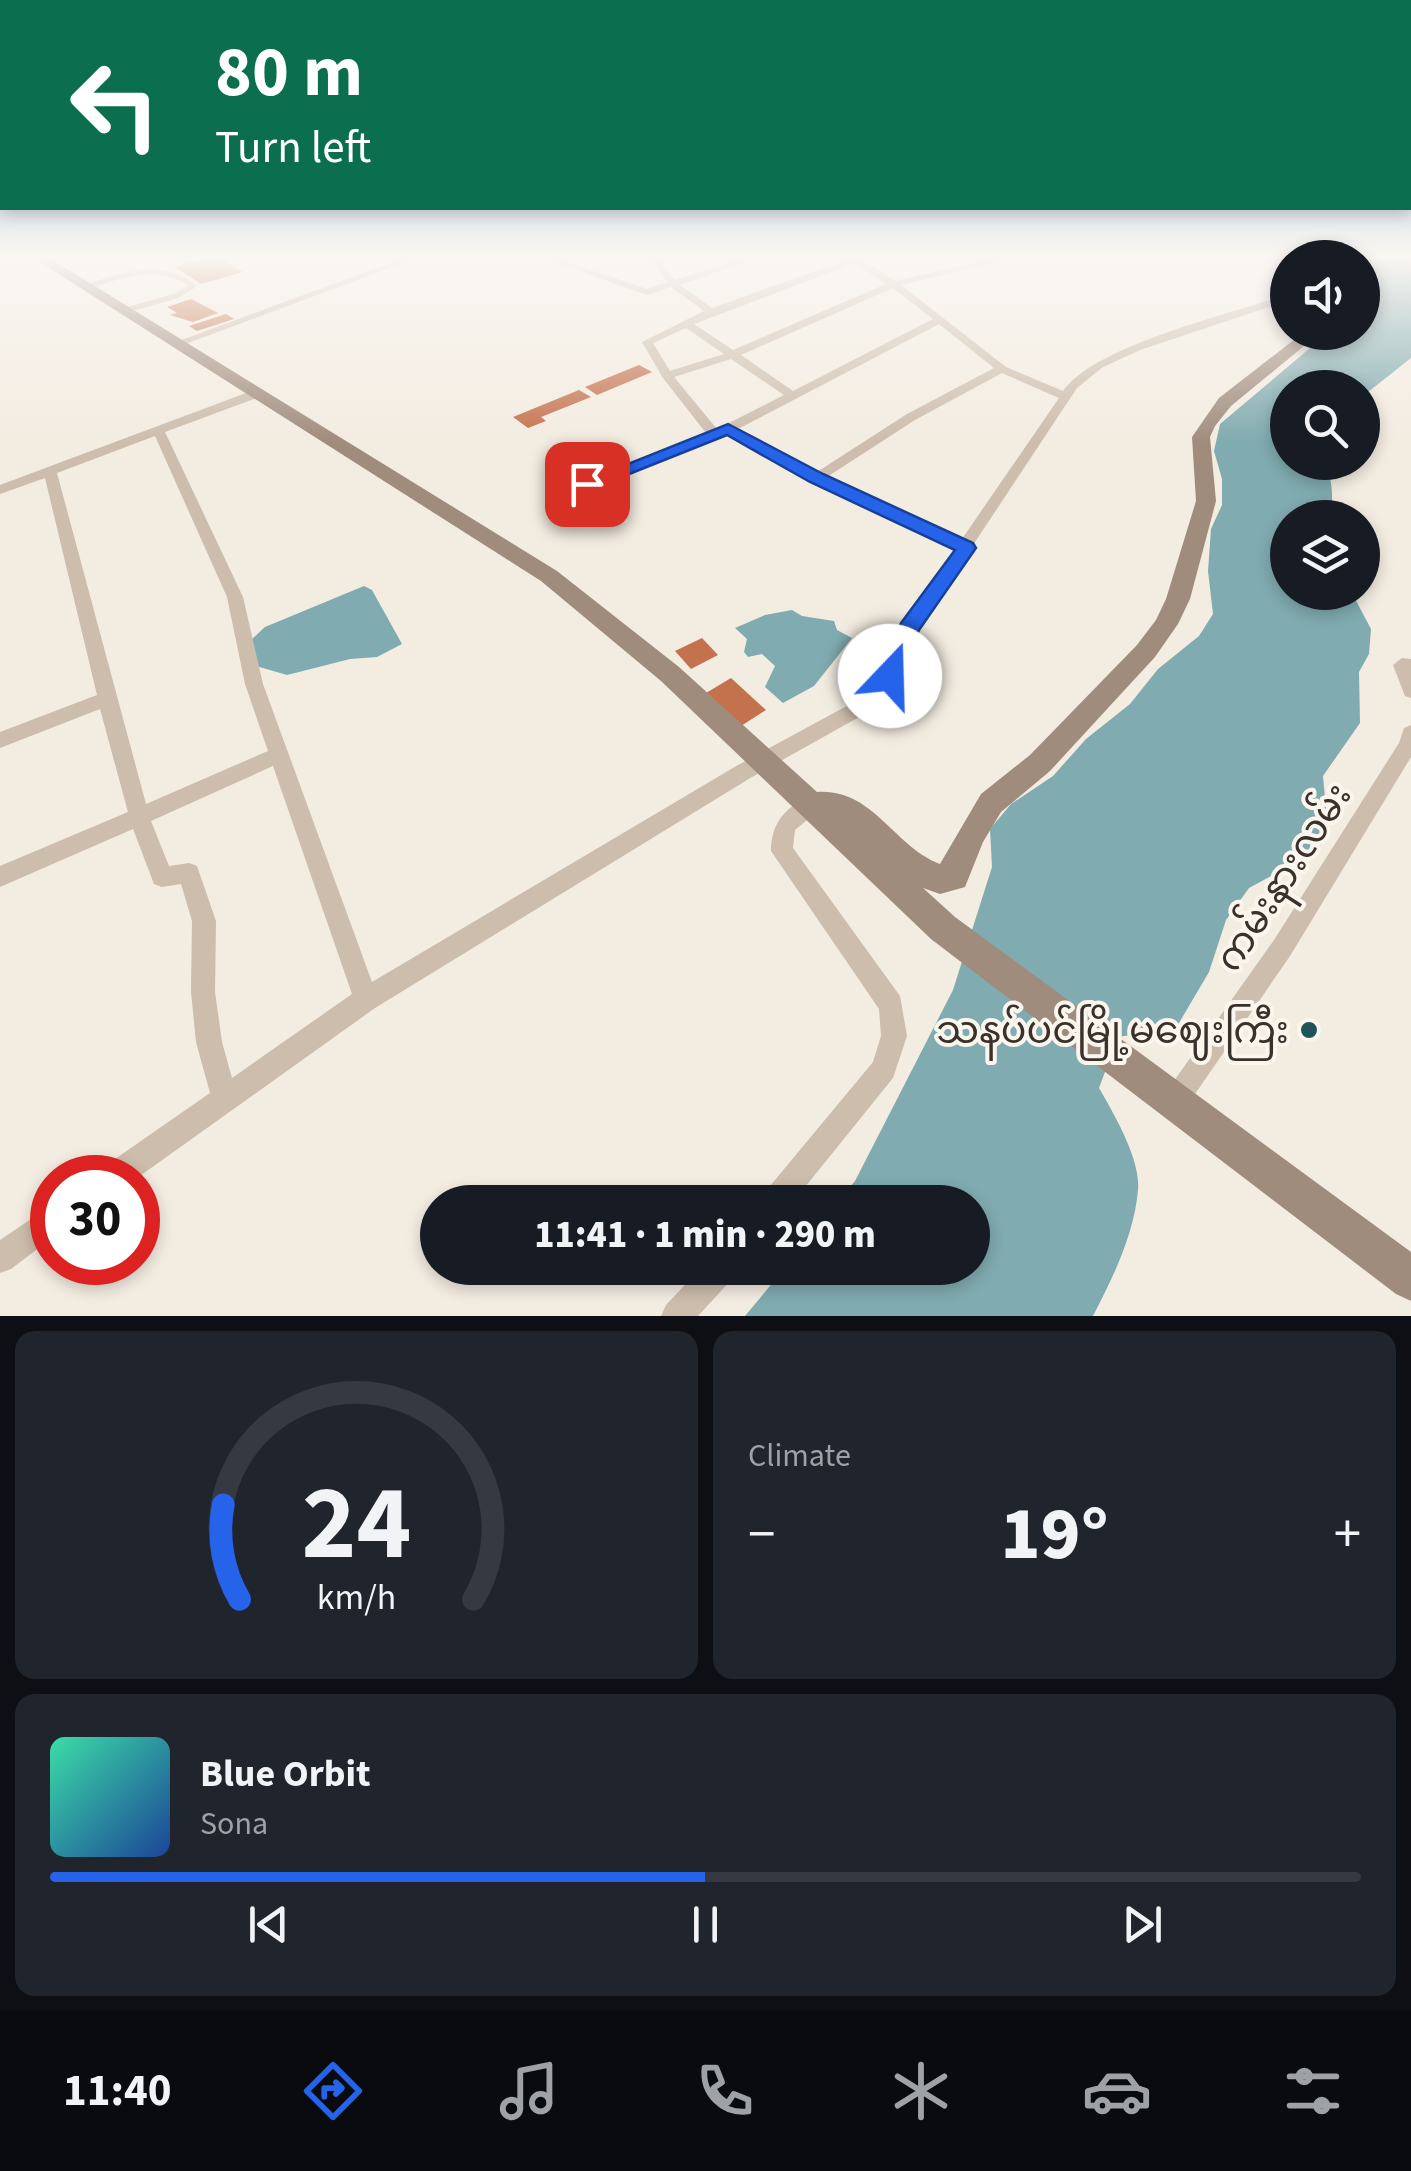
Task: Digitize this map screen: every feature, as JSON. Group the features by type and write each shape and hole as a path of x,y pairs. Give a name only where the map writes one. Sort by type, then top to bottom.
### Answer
{"street":[{"path":"138,320 549,576 670,674 943,928 1411,1279"},
{"path":"176,344 241,320"},
{"path":"692,320 647,342 667,376 721,431 966,548"},
{"path":"667,376 732,355 810,320"},
{"path":"587,484 721,431 939,320"},
{"path":"941,320 1002,369 1064,396"},
{"path":"144,1155 366,999 861,707 890,676 909,628 1064,396 1099,366 1136,348 1219,320"},
{"path":"686,323 791,395"},
{"path":"789,1185 884,1070 894,1036 891,1005 782,850 780,834 788,819 811,805 826,803 849,810 927,878 945,881 954,877 970,836 991,804 1040,764 1146,651 1166,624 1178,599 1206,501 1202,438 1206,426 1225,402 1291,350"},
{"path":"817,478 911,416 1002,369"},
{"path":"0,490 258,394"},
{"path":"159,432 235,597 254,684 366,999"},
{"path":"50,472 140,818 162,876 189,873 204,921 209,1042 224,1097"},
{"path":"1411,666 1402,666 1411,691"},
{"path":"0,740 107,699"},
{"name":"ကမ်းနားလမ်း","path":"1173,1104 1292,931 1408,745 1411,732"},
{"path":"0,877 279,756"},
{"path":"0,1258 30,1236"},
{"path":"677,1316 706,1285"}],"water":[{"path":"1380,320 1411,320 1411,358 1380,383 1380,370 1284,370 1308,350 1380,350"},
{"path":"1270,382 1270,480 1330,480 1332,500 1270,500 1270,610 1361,610 1371,629 1369,654 1359,672 1360,723 1323,776 1327,821 1319,850 1249,888 1226,920 1209,972 1176,1028 1118,1037 1099,1088 1131,1151 1138,1190 1127,1239 1093,1316 745,1316 771,1285 990,1285 990,1185 852,1185 953,990 992,867 990,829 1011,804 1053,776 1086,739 1130,704 1158,669 1199,636 1213,614 1208,571 1211,529 1222,505 1222,479 1214,451 1220,424"},
{"path":"364,586 372,590 402,644 377,657 350,659 287,675 256,666 252,639 265,627"},
{"path":"792,610 802,616 834,621 837,630 852,638 814,686 783,703 765,687 775,666 762,654 748,657 744,652 747,639 735,628 765,615"}],"building":[{"path":"206,320 230,320 197,331 189,326"},
{"path":"639,365 652,372 597,395 585,387"},
{"path":"579,390 591,397 541,417 546,421 528,428 513,417"},
{"path":"702,638 718,655 691,669 675,651"},
{"path":"731,678 766,710 741,726 706,693"}],"place":[{"name":"သနပ်ပင်မြို့မဈေးကြီး","path":"1309,1030"}],"route":[{"path":"587,484 728,428 817,478 966,548 909,628 890,676"}]}
